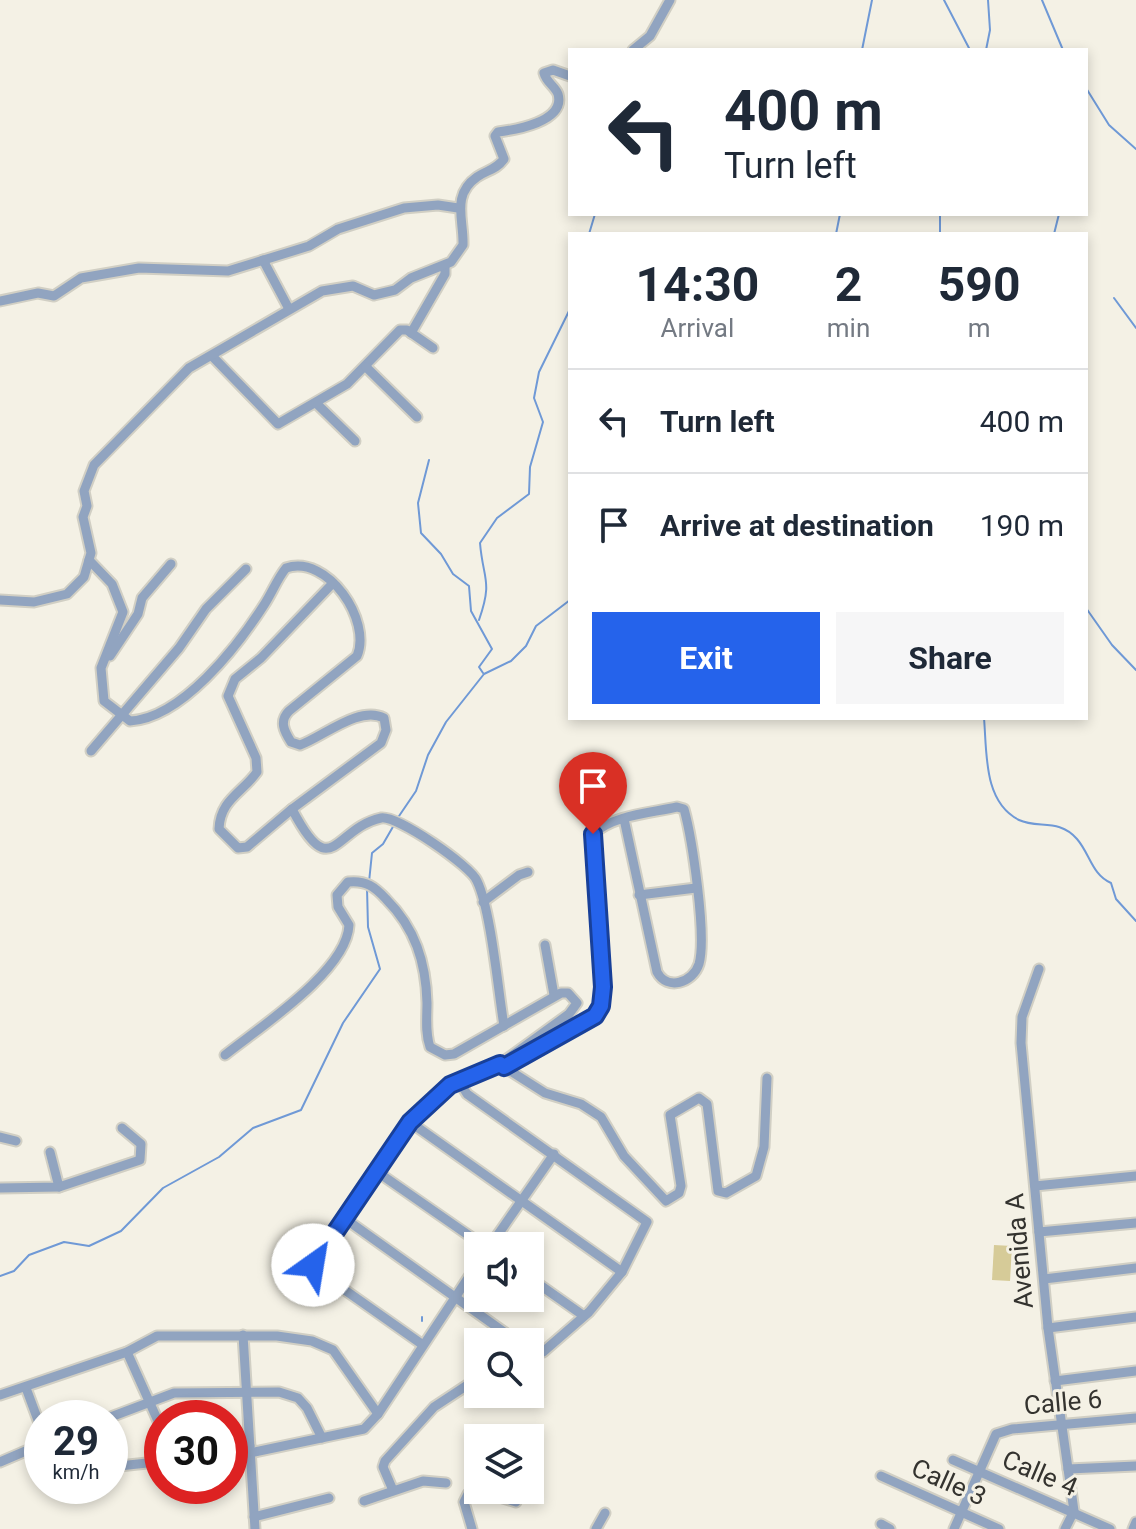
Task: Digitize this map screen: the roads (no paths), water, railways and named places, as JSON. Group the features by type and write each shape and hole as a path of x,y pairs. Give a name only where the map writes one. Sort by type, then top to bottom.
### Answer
{"street":[{"path":"635,48 650,36 670,0"},
{"path":"0,600 34,602 67,594 84,577 89,560 84,491 94,465 175,381 322,291 353,286 367,293 381,294 445,266 463,245 458,208 472,182 491,172 504,159 495,136 498,132 520,130 541,123 557,104 557,92 544,73 553,70 568,75"},
{"path":"0,301 38,293 54,296 81,278 139,268 228,271 309,246 338,229 404,208 438,205 458,208"},
{"path":"263,260 289,309"},
{"path":"411,333 445,274 445,266"},
{"path":"212,356 274,422 285,423 366,367 400,330 411,333 433,348"},
{"path":"366,367 417,417"},
{"path":"316,403 355,441"},
{"path":"89,560 112,584 123,612 101,668 104,701 130,721 157,713 209,676 265,604 286,568 312,568 333,583 352,613 360,649 348,665 284,716 283,729 291,742 300,745 356,718 373,714 384,718 386,730 381,743 292,809 247,847 238,848 219,829 220,816 231,796 257,772 256,758 228,696 235,679 261,658 333,583"},
{"path":"101,668 132,625 142,598 171,564"},
{"path":"91,751 179,648 206,609 246,569"},
{"path":"423,1345 315,1269 313,1260 410,1122 450,1085 502,1065 584,1024 601,1006 593,834 603,824 624,819 677,807 684,809 696,888 699,964 691,977 682,983 669,983 660,979 657,972 624,819"},
{"path":"292,809 311,841 322,847 336,846 382,818 394,821 473,874 483,902 504,1026"},
{"path":"483,902 519,875 528,872"},
{"path":"225,1055 301,993 341,953 349,925 338,907 337,895 348,882 370,884 399,913 417,941 424,965 430,1047 445,1055 454,1054 554,995 568,993 576,1007 502,1065"},
{"path":"639,895 696,888"},
{"path":"545,945 554,995"},
{"name":"Avenida A","path":"1039,969 1020,1030 1048,1328 1074,1511"},
{"path":"502,1065 545,1093 581,1104 601,1117 622,1153 666,1201 679,1193 681,1186 670,1115 699,1098 707,1104 713,1133 718,1191 726,1193 754,1178 764,1147 767,1078"},
{"path":"459,1081 467,1094 645,1218 646,1227 622,1272 584,1316 544,1351"},
{"path":"410,1122 622,1272"},
{"path":"0,1188 59,1187 140,1160 141,1144 122,1128"},
{"path":"0,1137 16,1141"},
{"path":"50,1152 59,1187"},
{"path":"500,1232 554,1154"},
{"path":"376,1171 464,1232"},
{"path":"1035,1186 1136,1176"},
{"path":"344,1218 499,1328"},
{"path":"1039,1232 1136,1223"},
{"path":"1044,1279 1136,1268"},
{"path":"250,1449 364,1429 378,1414 464,1283"},
{"path":"544,1288 584,1316"},
{"path":"1048,1328 1136,1317"},
{"path":"0,1395 127,1352 157,1336 243,1335 312,1341 333,1350 378,1414"},
{"path":"243,1335 255,1529"},
{"path":"127,1352 148,1400"},
{"path":"1055,1381 1136,1371"},
{"path":"392,1488 383,1467 385,1461 434,1407 464,1387"},
{"path":"26,1388 30,1400"},
{"path":"156,1400 174,1393 279,1392 298,1398 307,1408 322,1438"},
{"name":"Calle 6","path":"981,1472 996,1434 1003,1430 1136,1418"},
{"path":"0,1462 24,1452"},
{"name":"Calle 4","path":"953,1460 1110,1529"},
{"path":"1068,1469 1136,1466"},
{"path":"954,1529 981,1472"},
{"name":"Calle 3","path":"881,1476 999,1529"},
{"path":"364,1501 392,1488 423,1481 446,1483"},
{"path":"254,1517 329,1498"},
{"path":"465,1504 472,1529"},
{"path":"1065,1529 1074,1511"},
{"path":"596,1529 605,1513"},
{"path":"1133,1529 1136,1522"}],"waterway":[{"path":"862,48 872,0"},
{"path":"944,0 969,48"},
{"path":"986,48 990,30 988,0"},
{"path":"1042,0 1062,48"},
{"path":"1088,91 1109,125 1136,149"},
{"path":"590,232 594,216"},
{"path":"836,232 840,216"},
{"path":"940,216 940,232"},
{"path":"1054,232 1058,216"},
{"path":"1114,298 1136,328"},
{"path":"479,620 486,588 480,543 497,518 529,494 530,467 543,422 534,398 539,372 568,313"},
{"path":"429,460 418,503 421,533 441,554 453,574 469,586 471,611 492,649 479,667 483,673"},
{"path":"397,819 416,791 428,755 446,722 484,674 511,661 526,646 536,626 568,602"},
{"path":"1088,611 1112,645 1136,670"},
{"path":"984,720 989,775 993,789 1007,812 1026,823 1056,826 1070,833 1100,875 1111,883 1116,899 1136,921"},
{"path":"369,882 372,853 383,844 394,825"},
{"path":"0,1276 14,1271 29,1255 64,1242 89,1246 121,1231 163,1188 219,1157 253,1128 301,1110 343,1023 380,969 368,927 367,888"}]}
